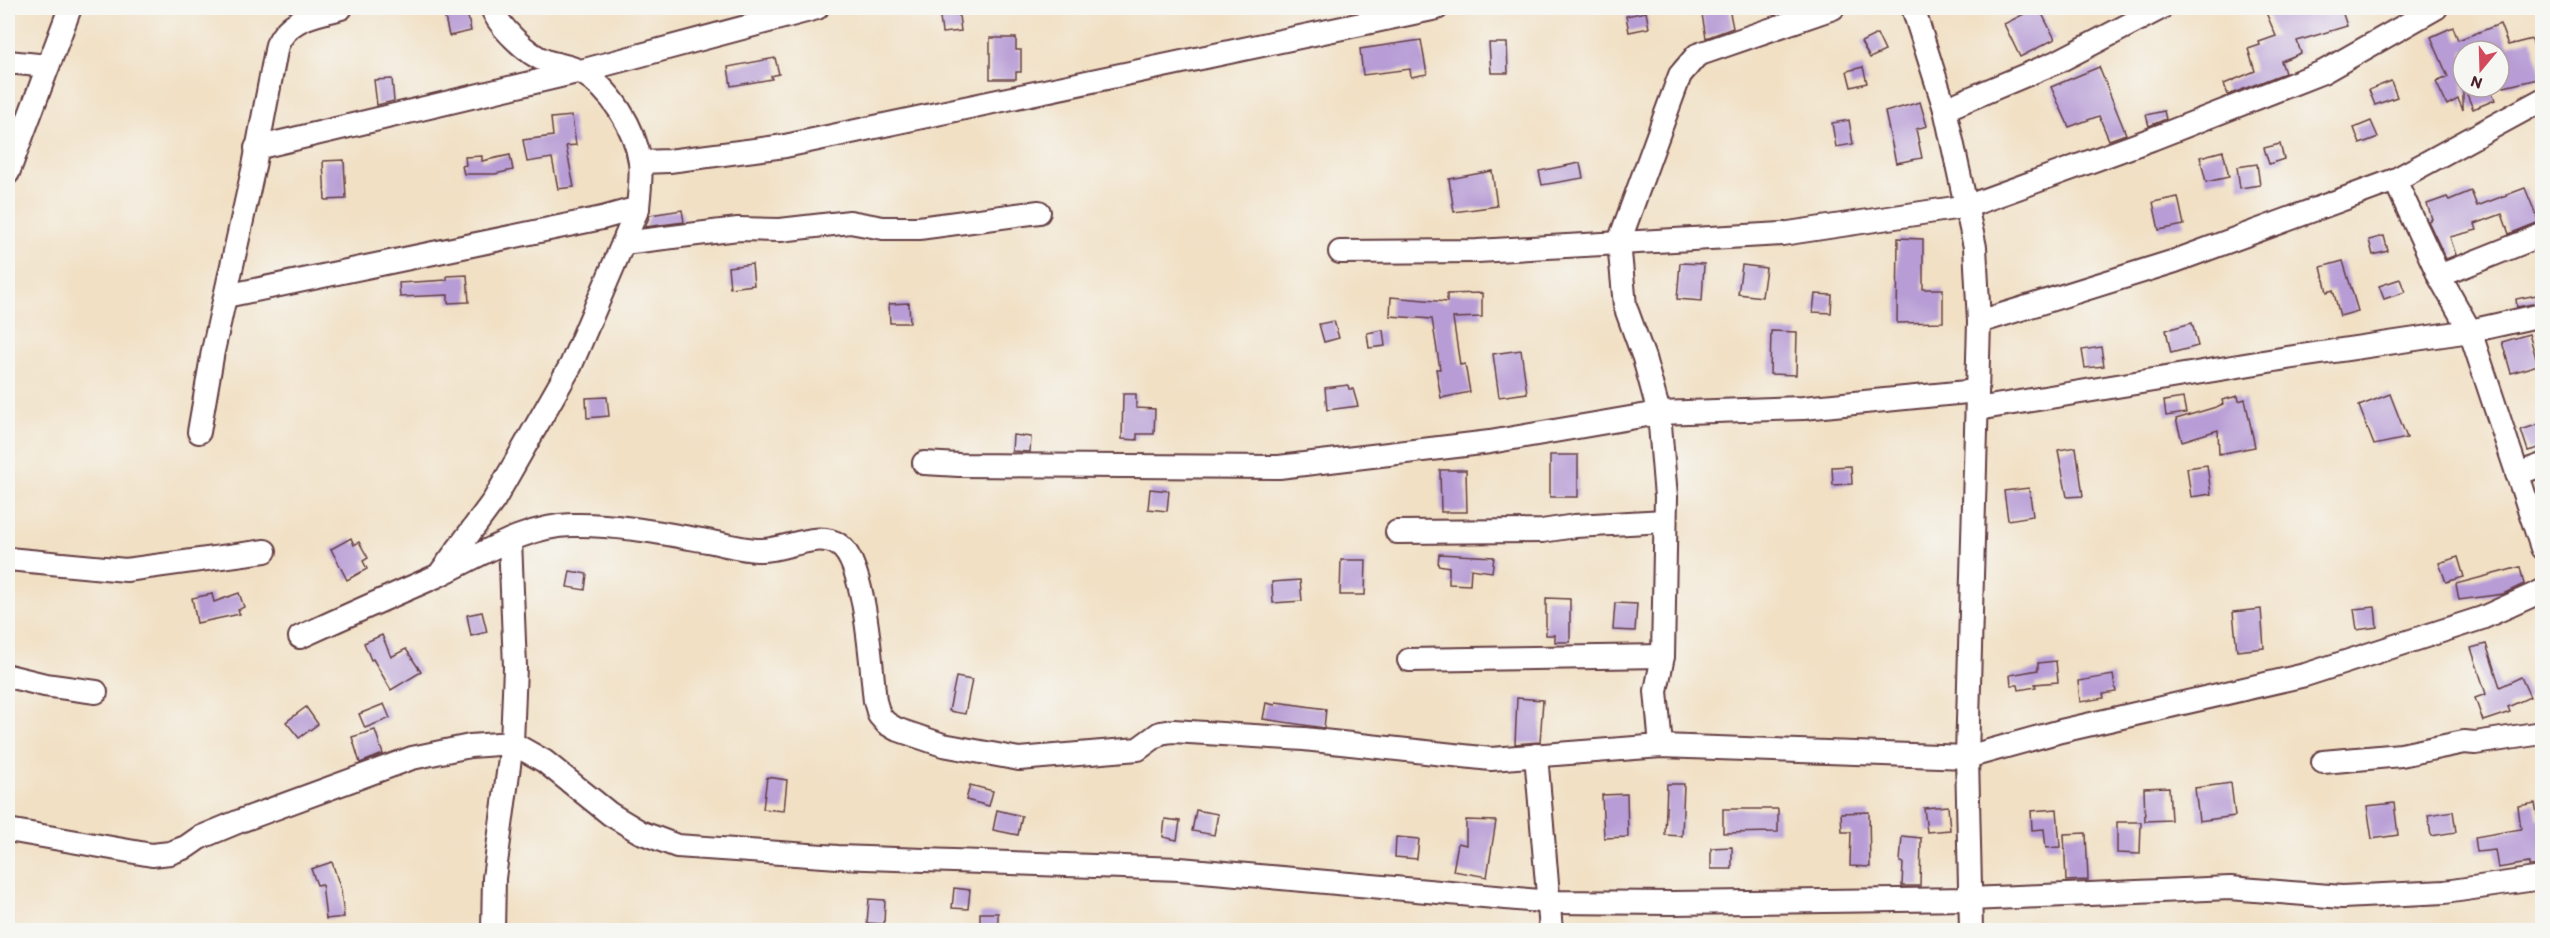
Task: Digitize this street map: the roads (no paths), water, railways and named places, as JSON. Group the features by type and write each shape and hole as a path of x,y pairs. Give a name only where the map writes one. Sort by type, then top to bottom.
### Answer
{"street":[{"path":"8,173 70,8"},
{"path":"298,8 331,11"},
{"path":"439,575 494,500 571,366 638,208 640,162 629,128 618,108 606,92 581,71 543,60 515,39 495,16 492,8"},
{"path":"256,148 581,71 817,8"},
{"path":"640,162 669,161 785,146 1437,8"},
{"path":"1661,746 1656,691 1663,656 1666,496 1659,413 1644,358 1625,306 1619,242 1680,75 1687,65 1697,55 1833,8"},
{"path":"1913,8 1945,109 1968,206 1975,247 1979,322 1967,757 1971,930"},
{"path":"1945,109 2059,60 2162,8"},
{"path":"1340,252 1477,251 1782,234 1968,206 2152,139 2323,72 2436,8"},
{"path":"200,432 277,45 291,24 331,11"},
{"path":"8,62 48,66"},
{"path":"1979,322 2175,261 2395,180 2542,99"},
{"path":"2395,180 2439,276 2470,331 2542,548"},
{"path":"226,296 602,218 638,208"},
{"path":"623,243 738,229 780,230 850,222 883,228 919,228 1039,212"},
{"path":"2439,276 2542,235"},
{"path":"924,463 1279,466 1490,442 1659,413 1977,400 2470,331 2542,315"},
{"path":"2517,474 2542,465"},
{"path":"1397,532 1542,531 1575,526 1665,521"},
{"path":"300,637 439,575 510,540 541,530 570,525 620,526 760,550 789,547 820,538 839,545 852,560 860,583 875,701 879,715 896,729 943,745 1019,759 1138,749 1160,733 1173,732 1304,739 1491,759 1661,746 1967,757 2061,731 2305,675 2482,618 2542,591"},
{"path":"493,930 495,878 512,743 515,667 510,540"},
{"path":"8,559 126,570 265,551"},
{"path":"1409,660 1663,656"},
{"path":"8,676 45,685 96,692"},
{"path":"2323,762 2401,755 2464,742 2475,743 2542,733"},
{"path":"8,830 152,855 170,853 240,821 412,758 470,746 512,743 543,761 610,814 640,832 677,846 838,857 1180,869 1551,902 1672,903 1969,898 2230,888 2342,897 2445,892 2542,878"},
{"path":"1536,755 1551,902 1551,930"}]}
